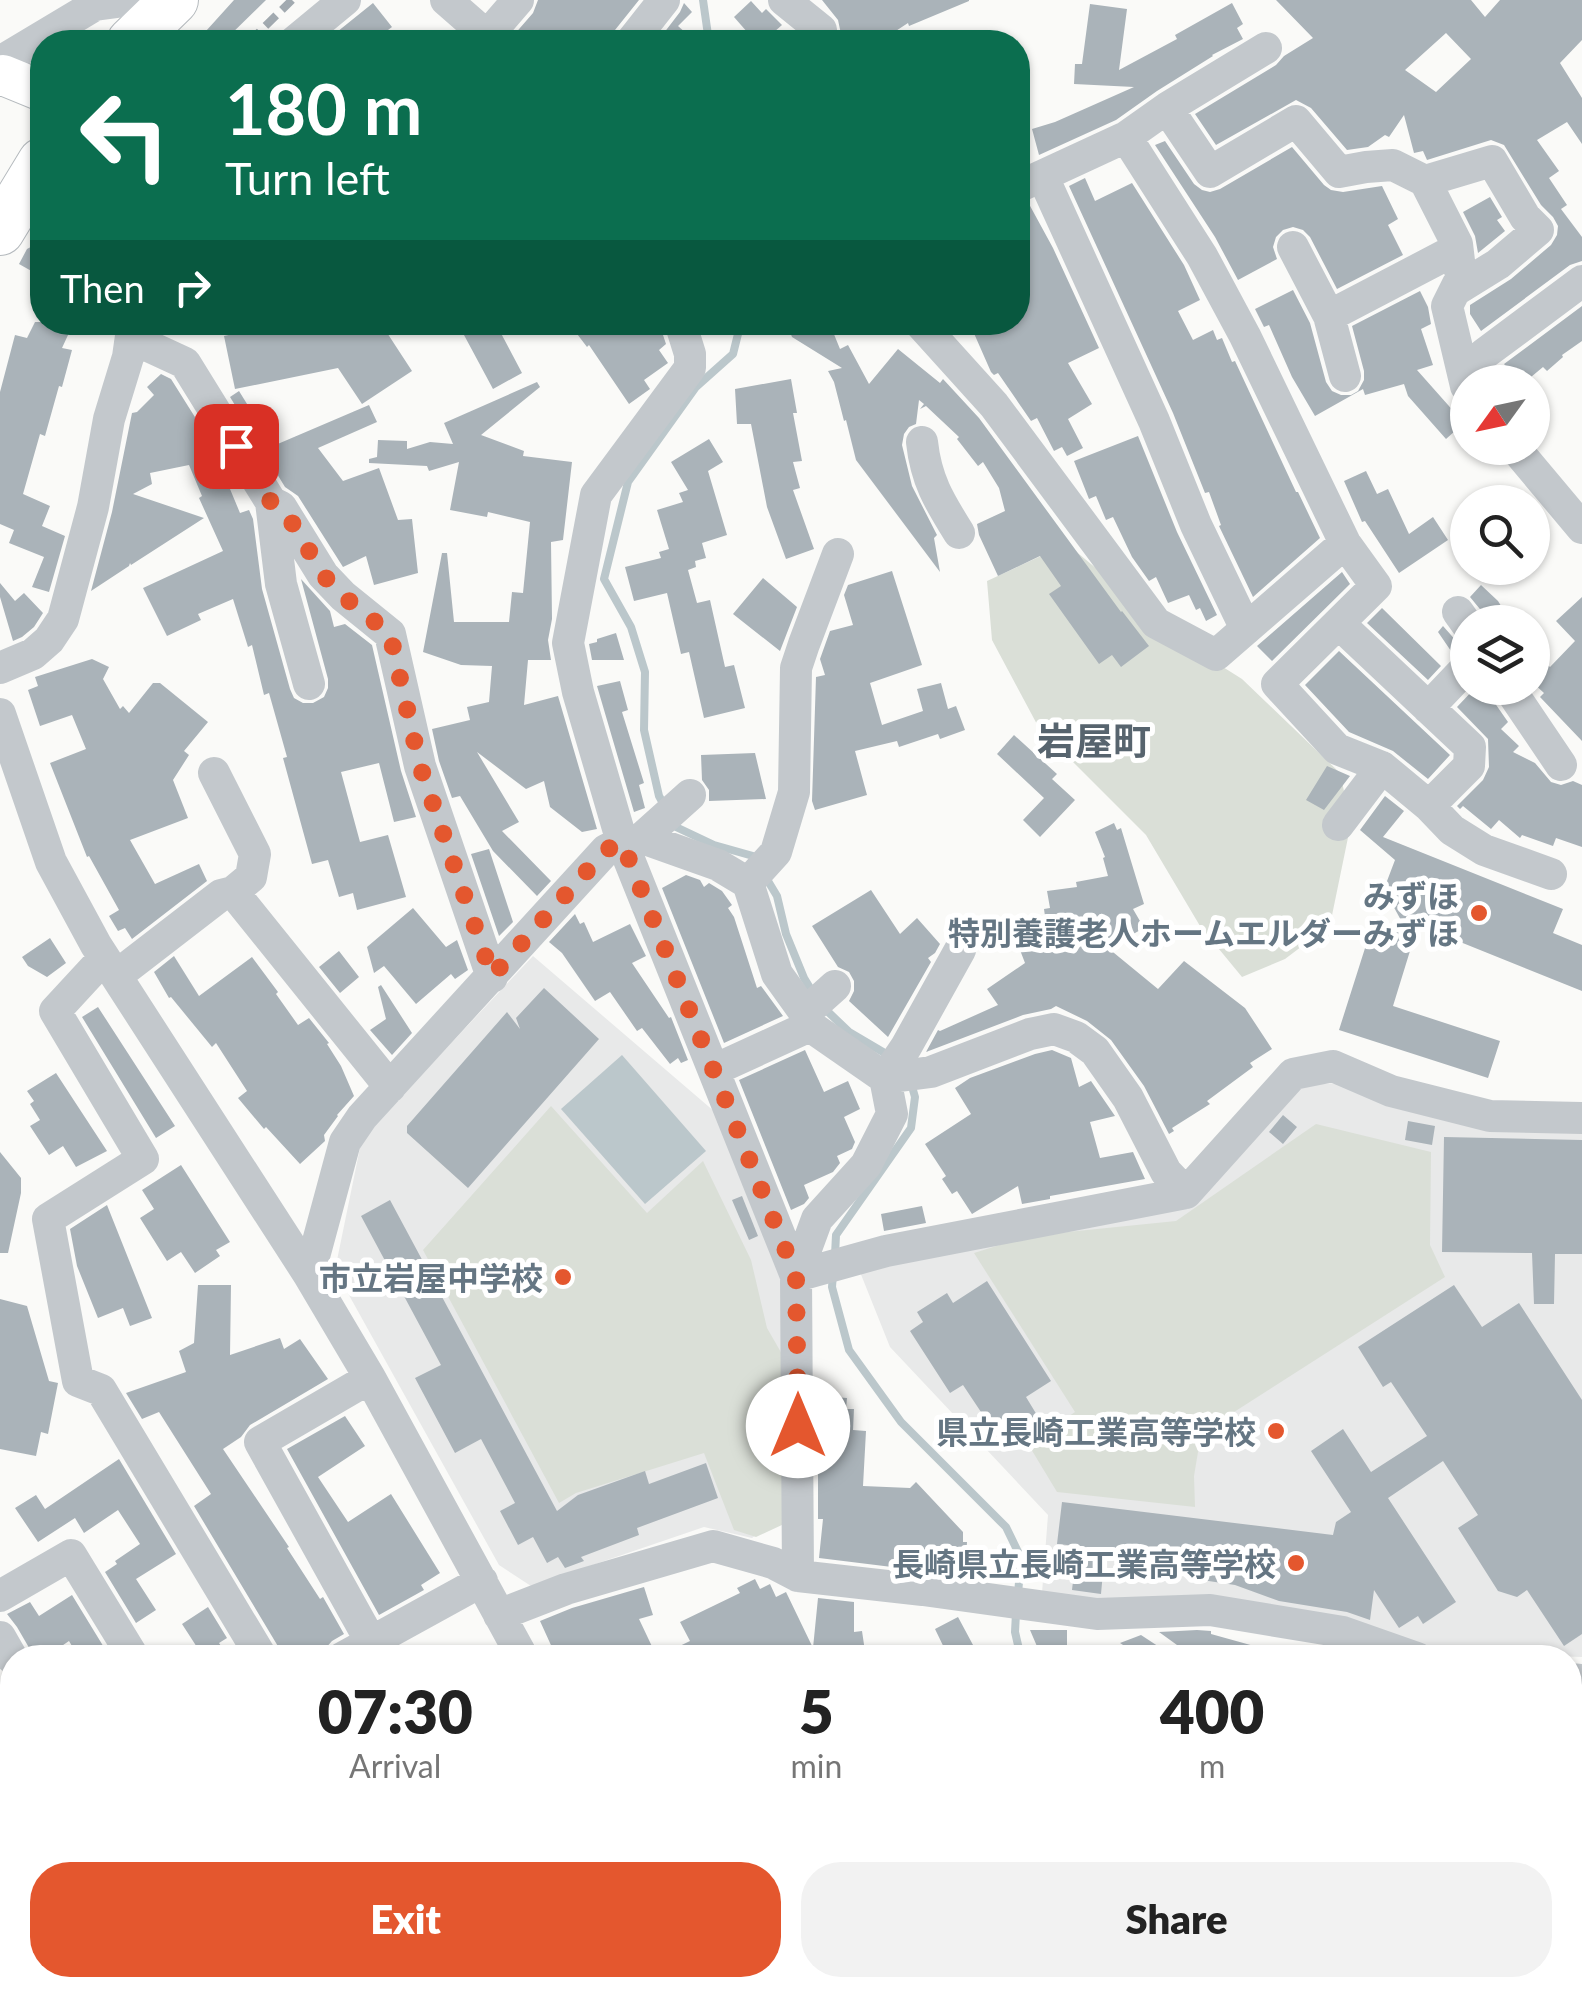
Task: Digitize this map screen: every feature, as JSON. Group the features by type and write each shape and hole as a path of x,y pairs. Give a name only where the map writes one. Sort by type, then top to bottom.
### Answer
{"highway":[{"path":"143,30 174,0"},
{"path":"0,231 30,182"}],"main road":[{"path":"0,76 30,87"}],"street":[{"path":"54,30 96,5 132,0"},
{"path":"308,30 344,0"},
{"path":"446,0 480,30"},
{"path":"496,30 518,0"},
{"path":"641,30 664,0"},
{"path":"784,0 821,30"},
{"path":"0,62 30,44"},
{"path":"1246,629 1196,524 1154,421 1030,182 1126,136 1266,48"},
{"path":"1167,108 1210,172 1296,122 1338,172 1393,165 1426,180 1457,244 1461,278 1447,306 1462,365"},
{"path":"1126,136 1202,256 1345,542 1376,586 1277,684 1337,749 1382,767 1452,830 1484,850 1551,874"},
{"path":"1426,180 1492,161 1525,217 1538,230 1498,264 1456,290"},
{"path":"0,244 30,185"},
{"path":"1293,246 1329,316 1345,376"},
{"path":"1329,316 1457,248"},
{"path":"1475,365 1582,280"},
{"path":"0,668 33,654 49,640 63,619 131,335"},
{"path":"140,335 185,364 271,502 281,584 308,684"},
{"path":"684,335 690,368 596,495 568,643 578,692 714,1070 821,1269"},
{"path":"930,335 994,405 1156,623 1216,655 1345,542"},
{"path":"922,442 925,468 958,533"},
{"path":"1528,465 1582,528"},
{"path":"271,502 281,507 323,575 390,634 424,780 492,976"},
{"path":"748,884 776,852 794,792 796,668 838,554"},
{"path":"1350,635 1470,747 1469,766 1429,806"},
{"path":"1428,708 1450,685"},
{"path":"1520,705 1561,765"},
{"path":"0,714 51,862 72,905 309,1274 516,1645"},
{"path":"1338,825 1382,767"},
{"path":"214,773 255,854 252,877 110,967 55,1011 143,1159 48,1220 78,1381 101,1390 254,1645"},
{"path":"309,1274 345,1142 362,1117 606,850 632,840 690,794"},
{"path":"632,840 718,865 748,884 777,974 808,1020 885,1078 892,1114 866,1165 817,1218 821,1269 798,1576"},
{"path":"233,892 390,1087"},
{"path":"885,1078 960,950"},
{"path":"714,1070 808,1020 836,986"},
{"path":"885,1078 932,1072 1030,1034 1054,1029 1076,1037 1095,1051 1128,1098 1166,1172 1186,1193"},
{"path":"821,1269 886,1251 1186,1193 1293,1074 1333,1066 1391,1091 1490,1116 1582,1118"},
{"path":"354,1645 260,1442 370,1378"},
{"path":"499,1615 566,1590 714,1546 773,1563 798,1576 1096,1614 1210,1610 1343,1632 1380,1645"},
{"path":"0,1596 72,1556 126,1645"},
{"path":"363,1645 482,1581"}],"shaded area":[{"path":"1067,544 1188,645 1242,679 1340,773 1351,823 1330,925 1285,959 1242,977 1200,926 1146,835 1039,728 992,640 987,581"},
{"name":"市立岩屋中学校","path":"533,956 722,1118 790,1283 786,1512 752,1538 704,1527 531,1586 499,1565 335,1270 362,1138"},
{"path":"622,1055 706,1151 645,1204 561,1109"},
{"name":"県立長崎工業高等学校","path":"1339,1083 1582,1129 1582,1645 1416,1645 1367,1628 1112,1604 1042,1593 1048,1515 890,1347 858,1267 1191,1199 1298,1085"},
{"path":"551,1106 647,1213 703,1161 751,1260 767,1328 786,1361 784,1524 756,1537 734,1530 704,1453 576,1493 559,1503 423,1250"},
{"path":"1316,1124 1431,1152 1430,1245 1445,1277 1220,1421 1199,1446 1194,1476 1195,1507 1057,1492 1028,1444 1075,1412 974,1253 1028,1236 1176,1221"}],"building":[{"path":"234,0 266,0 235,30 207,30"},
{"path":"538,0 639,0 615,30 518,30"},
{"path":"822,0 969,0 897,30 840,30 838,20"},
{"path":"1276,0 1471,0 1485,17 1500,0 1582,0 1582,40 1560,63 1582,98 1582,144 1567,122 1537,140 1559,171 1549,178 1567,205 1561,209 1582,237 1582,261 1570,265 1481,331 1470,314 1470,305 1511,279 1551,245 1557,235 1553,217 1541,205 1504,145 1491,140 1427,160 1423,151 1414,153 1404,115 1389,137 1385,135 1368,147 1347,150 1311,108 1296,100 1216,145 1195,114 1313,38","holes":["1446,33 1471,59 1436,92 1405,70"]},
{"path":"751,1 782,25 776,30 745,30 734,17"},
{"path":"373,3 392,27 388,30 339,30"},
{"path":"684,3 692,12 678,26 682,30 666,30"},
{"path":"1232,3 1243,24 1237,28 1243,39 1212,55 1116,120 1039,155 1032,129 1134,87 1074,84 1075,64 1082,64 1090,4 1127,9 1119,70"},
{"path":"1165,141 1194,184 1210,192 1292,147 1331,190 1382,186 1398,219 1388,225 1403,255 1337,289 1310,237 1293,227 1276,237 1273,247 1277,259 1238,280 1155,145"},
{"path":"1085,178 1095,201 1132,183 1184,265 1200,300 1178,311 1193,340 1213,330 1217,340 1222,338 1320,538 1253,597 1069,186"},
{"path":"1490,197 1505,231 1478,253 1475,236 1463,212"},
{"path":"1030,206 1099,348 1068,363 1092,404 1068,419 1083,448 1067,456 1062,447 1054,451 1037,418 1031,421 998,373 991,372 975,335 1030,335"},
{"path":"30,247 30,270 19,264"},
{"path":"1293,290 1310,323 1326,382 1332,391 1351,395 1364,380 1352,326 1420,291 1431,324 1421,329 1433,365 1417,370 1450,407 1450,435 1446,439 1408,396 1404,384 1365,395 1363,389 1315,416 1269,325 1264,327 1255,309"},
{"path":"1582,306 1582,341 1550,368 1550,365 1504,364"},
{"path":"30,332 68,335 62,348 72,350 45,436 40,434 23,494 50,506 42,526 65,536 49,592 32,587 44,557 9,543 14,530 0,524 0,392 15,335 27,338"},
{"path":"388,335 412,371 362,404 338,368 235,389 224,336"},
{"path":"464,335 502,335 522,373 493,389"},
{"path":"578,335 663,335 666,344 659,350 668,363 644,380 650,389 629,404"},
{"path":"834,335 840,349 848,345 869,384 898,349 940,383 943,379 979,418 1149,646 1121,667 1112,655 1099,664 1049,594 1061,586 1040,556 998,576 977,524 1005,511 999,488 983,462 978,466 959,437 926,406 920,409 924,404 919,400 916,424 904,434 902,445 912,486 937,535 934,538 940,572 856,460 828,371 842,368 792,337"},
{"path":"161,374 171,379 210,441 240,513 249,510 253,519 262,589 294,698 313,703 324,697 328,688 301,579 330,611 334,627 345,624 372,645 401,771 416,817 394,822 379,763 341,772 360,842 388,835 406,897 357,910 353,893 339,897 328,860 312,864 269,693 264,695 252,645 248,647 233,599 198,614 201,620 167,636 143,588 223,551 189,465 150,473 152,484 133,494 204,518 91,591 132,413 154,395 147,387"},
{"path":"791,379 802,461 793,462 800,488 793,490 814,549 786,559 767,507 751,424 737,424 735,389"},
{"path":"537,382 540,387 481,435 524,451 523,456 572,462 563,540 551,542 551,660 528,660 524,705 558,696 597,829 582,832 550,807 544,781 526,789 477,752 519,822 502,831 551,881 537,896 493,851 460,796 452,798 432,729 470,720 467,707 489,702 492,666 461,665 423,652 442,553 447,553 454,622 509,622 512,592 523,593 530,522 488,512 487,517 450,510 459,462 429,471 427,466 369,463 369,459 377,457 378,440 407,441 407,449 430,442 453,444 444,423"},
{"path":"239,391 273,446 369,405 377,422 318,448 343,481 379,468 398,520 412,519 418,573 374,585 366,556 343,567 298,496 285,487 230,397"},
{"path":"1138,436 1177,532 1217,615 1206,621 1189,595 1168,603 1156,577 1149,581 1132,557 1113,517 1106,520 1096,496 1089,499 1074,461"},
{"path":"709,439 723,462 708,471 727,535 702,543 706,558 695,561 696,567 688,570 697,603 710,600 725,667 734,665 745,708 704,718 689,652 681,654 667,593 634,601 625,567 661,558 659,552 669,549 657,510 683,502 679,493 688,490 671,462"},
{"path":"1366,471 1377,494 1388,489 1409,534 1433,517 1448,540 1399,573 1365,521 1362,522 1344,481"},
{"path":"892,571 922,665 870,683 882,725 923,711 917,689 941,683 948,709 956,706 965,730 899,747 897,741 855,751 867,795 815,810 812,801 816,677 825,675 820,659 830,631 853,625 844,595 848,585"},
{"path":"1342,572 1350,584 1272,661 1257,646"},
{"path":"763,578 797,607 780,651 733,614"},
{"path":"0,583 15,601 24,593 43,613 34,627 13,641 0,597"},
{"path":"1481,585 1500,605 1477,605 1470,597"},
{"path":"1582,597 1582,741 1548,705 1550,667 1575,641 1556,621"},
{"path":"1382,608 1441,666 1428,680 1367,623"},
{"path":"1443,626 1450,634 1450,650 1438,632"},
{"path":"616,633 624,660 592,660 589,644"},
{"path":"1339,651 1450,755 1428,779 1393,751 1349,732 1305,685"},
{"path":"92,659 109,667 103,679 120,709 123,706 129,713 153,683 160,683 208,722 184,751 189,755 173,780 188,818 130,840 155,884 199,864 207,881 132,939 125,928 118,931 109,916 119,910 87,857 50,763 86,749 72,715 40,726 28,690 38,686 35,677"},
{"path":"620,681 628,710 622,712 644,783 639,785 645,808 634,812 597,686"},
{"path":"1496,705 1508,722 1501,729 1519,746 1513,752 1535,763 1551,782 1561,785 1573,781 1582,785 1582,847 1556,838 1553,846 1522,835 1520,838 1499,820 1491,829 1463,806 1457,806 1483,780 1489,767 1488,739 1457,707"},
{"path":"1014,735 1057,774 1052,779 1075,800 1040,837 1023,820 1044,798 997,754"},
{"path":"755,753 766,799 709,801 709,790 702,780 701,755"},
{"path":"1327,766 1350,776 1324,810 1306,800"},
{"path":"1385,796 1404,811 1383,837 1563,909 1553,933 1582,945 1582,991 1418,925 1393,1006 1500,1041 1488,1078 1339,1030 1373,923 1409,935 1384,889 1395,860 1360,830"},
{"path":"1114,823 1117,830 1121,828 1144,904 1133,909 1144,928 1108,948 1158,989 1184,961 1245,1008 1272,1049 1250,1063 1253,1067 1169,1134 1144,1086 1111,1040 1087,1021 1056,1006 926,1052 938,1030 998,1005 987,989 1025,963 1020,950 1048,938 1044,909 1050,908 1047,891 1077,887 1076,882 1108,876 1095,832"},
{"path":"489,849 513,922 499,936 471,854"},
{"path":"686,875 700,880 704,887 709,883 722,891 732,905 728,908 757,988 761,986 783,1016 724,1043 662,888"},
{"path":"871,890 900,934 917,918 940,944 928,958 931,962 888,1037 849,1001 854,981 849,972 838,967 812,926"},
{"path":"413,908 446,947 457,940 468,970 455,979 451,974 416,1004 384,966 374,973 367,947"},
{"path":"575,914 580,924 584,922 593,942 630,924 646,956 632,963 671,1017 688,1060 681,1063 678,1058 670,1064 642,1028 637,1031 610,992 595,1001 562,953 549,942"},
{"path":"50,938 66,963 47,977 28,966 22,957"},
{"path":"339,951 359,977 340,993 319,967"},
{"path":"174,956 199,996 252,957 298,1025 309,1018 329,1043 354,1096 324,1135 325,1141 300,1164 238,1098 247,1091 216,1043 212,1047 169,998 154,972"},
{"path":"381,985 412,1033 392,1055 370,1030 386,1019 378,987"},
{"path":"544,988 599,1039 468,1188 407,1133 407,1126 507,1012 520,1029 516,1018"},
{"path":"98,1007 175,1126 156,1138 82,1017"},
{"path":"805,1050 824,1092 848,1081 860,1109 844,1117 855,1142 852,1149 837,1156 840,1163 833,1172 804,1185 809,1198 791,1210 739,1080"},
{"path":"1052,1050 1071,1058 1079,1087 1091,1081 1115,1116 1090,1122 1100,1158 1133,1152 1145,1179 1022,1204 1018,1186 972,1214 957,1191 952,1194 942,1179 946,1176 925,1144 971,1114 955,1088 970,1078"},
{"path":"56,1073 107,1151 76,1167 63,1146 49,1155 30,1126 40,1120 27,1091"},
{"path":"1283,1115 1297,1127 1283,1144 1269,1132"},
{"path":"1408,1121 1435,1126 1432,1145 1405,1140"},
{"path":"1444,1137 1582,1140 1582,1254 1555,1254 1554,1304 1534,1304 1532,1253 1442,1252"},
{"path":"0,1152 21,1178 8,1253 0,1253"},
{"path":"181,1165 230,1242 216,1250 220,1256 195,1273 181,1252 167,1261 140,1218 154,1209 142,1190"},
{"path":"742,1196 758,1236 749,1240 732,1200"},
{"path":"390,1200 557,1511 578,1495 645,1471 649,1484 706,1463 718,1498 637,1528 639,1535 581,1557 584,1561 565,1568 558,1557 547,1563 533,1537 518,1545 500,1511 515,1503 481,1439 455,1453 415,1378 441,1365 361,1216"},
{"path":"107,1205 152,1318 130,1326 123,1308 98,1318 77,1266 70,1229"},
{"path":"922,1206 926,1223 884,1231 881,1214"},
{"path":"987,1281 1051,1381 1026,1397 1040,1420 1023,1431 1011,1414 991,1427 963,1385 950,1393 910,1331 923,1322 917,1312 947,1293 953,1303"},
{"path":"198,1285 231,1285 230,1355 280,1338 284,1349 300,1339 328,1379 250,1425 223,1449 344,1634 328,1645 277,1645 194,1506 211,1494 159,1412 142,1419 126,1393 186,1372 179,1351 194,1343"},
{"path":"1454,1285 1482,1327 1519,1303 1582,1400 1582,1634 1563,1645 1527,1590 1517,1597 1498,1591 1458,1528 1478,1515 1443,1461 1388,1498 1456,1602 1423,1624 1418,1616 1399,1628 1374,1590 1370,1620 1202,1580 1206,1562 1105,1550 1101,1594 1072,1590 1077,1546 1057,1544 1062,1502 1333,1535 1336,1522 1351,1512 1311,1451 1343,1429 1371,1472 1427,1436 1391,1382 1383,1387 1358,1347"},
{"path":"0,1299 27,1306 49,1381 58,1383 48,1434 41,1432 36,1456 0,1449"},
{"path":"818,1396 847,1398 846,1409 854,1409 853,1430 866,1431 863,1486 910,1488 916,1482 963,1532 963,1542 967,1542 965,1576 819,1558 823,1519 818,1519"},
{"path":"345,1416 365,1446 318,1477 348,1522 391,1494 440,1573 421,1585 424,1590 379,1615 287,1449"},
{"path":"119,1459 176,1554 136,1579 156,1610 136,1623 105,1572 140,1544 118,1510 84,1533 75,1518 38,1542 15,1508 36,1495 45,1509"},
{"path":"755,1579 760,1589 770,1584 776,1597 786,1592 812,1645 682,1645 690,1641 680,1622 740,1593 737,1588"},
{"path":"644,1587 653,1615 639,1619 651,1645 551,1645 540,1621"},
{"path":"72,1595 103,1645 71,1645 69,1641 63,1645 27,1645 7,1614 30,1602 39,1616"},
{"path":"818,1598 854,1602 854,1632 862,1631 864,1645 813,1645"},
{"path":"208,1607 227,1638 220,1645 196,1645 182,1624"},
{"path":"958,1617 973,1645 943,1645 935,1629"},
{"path":"1030,1630 1067,1630 1067,1645 1036,1645"},
{"path":"1211,1631 1251,1645 1177,1645 1159,1632"},
{"path":"1141,1635 1156,1645 1123,1645 1120,1643"}],"waterway":[{"path":"703,0 707,30"},
{"path":"665,807 644,730 645,672 631,627 604,579 628,482 696,387 733,354 738,335"},
{"path":"674,824 755,860"},
{"path":"765,876 777,896 786,934 815,996"},
{"path":"823,1007 849,1032 888,1055"},
{"path":"835,1255 836,1235 911,1128 915,1097 911,1083"},
{"path":"833,1274 832,1287 849,1350 901,1422 1006,1527 1021,1558 1018,1594"},
{"path":"1016,1613 1018,1645"}],"railway":[{"path":"261,30 292,0"}],"place":[{"name":"みずほ 特別養護老人ホームエルダーみずほ","path":"1479,913"},
{"name":"市立岩屋中学校","path":"563,1277"},
{"name":"県立長崎工業高等学校","path":"1276,1431"},
{"name":"長崎県立長崎工業高等学校","path":"1296,1563"}],"district":[{"name":"岩屋町","path":"1094,740"}],"route":[{"path":"236,446 271,502 281,507 297,530 323,575 390,634 433,810 492,976 606,850 622,842 796,1276 798,1426"}]}
